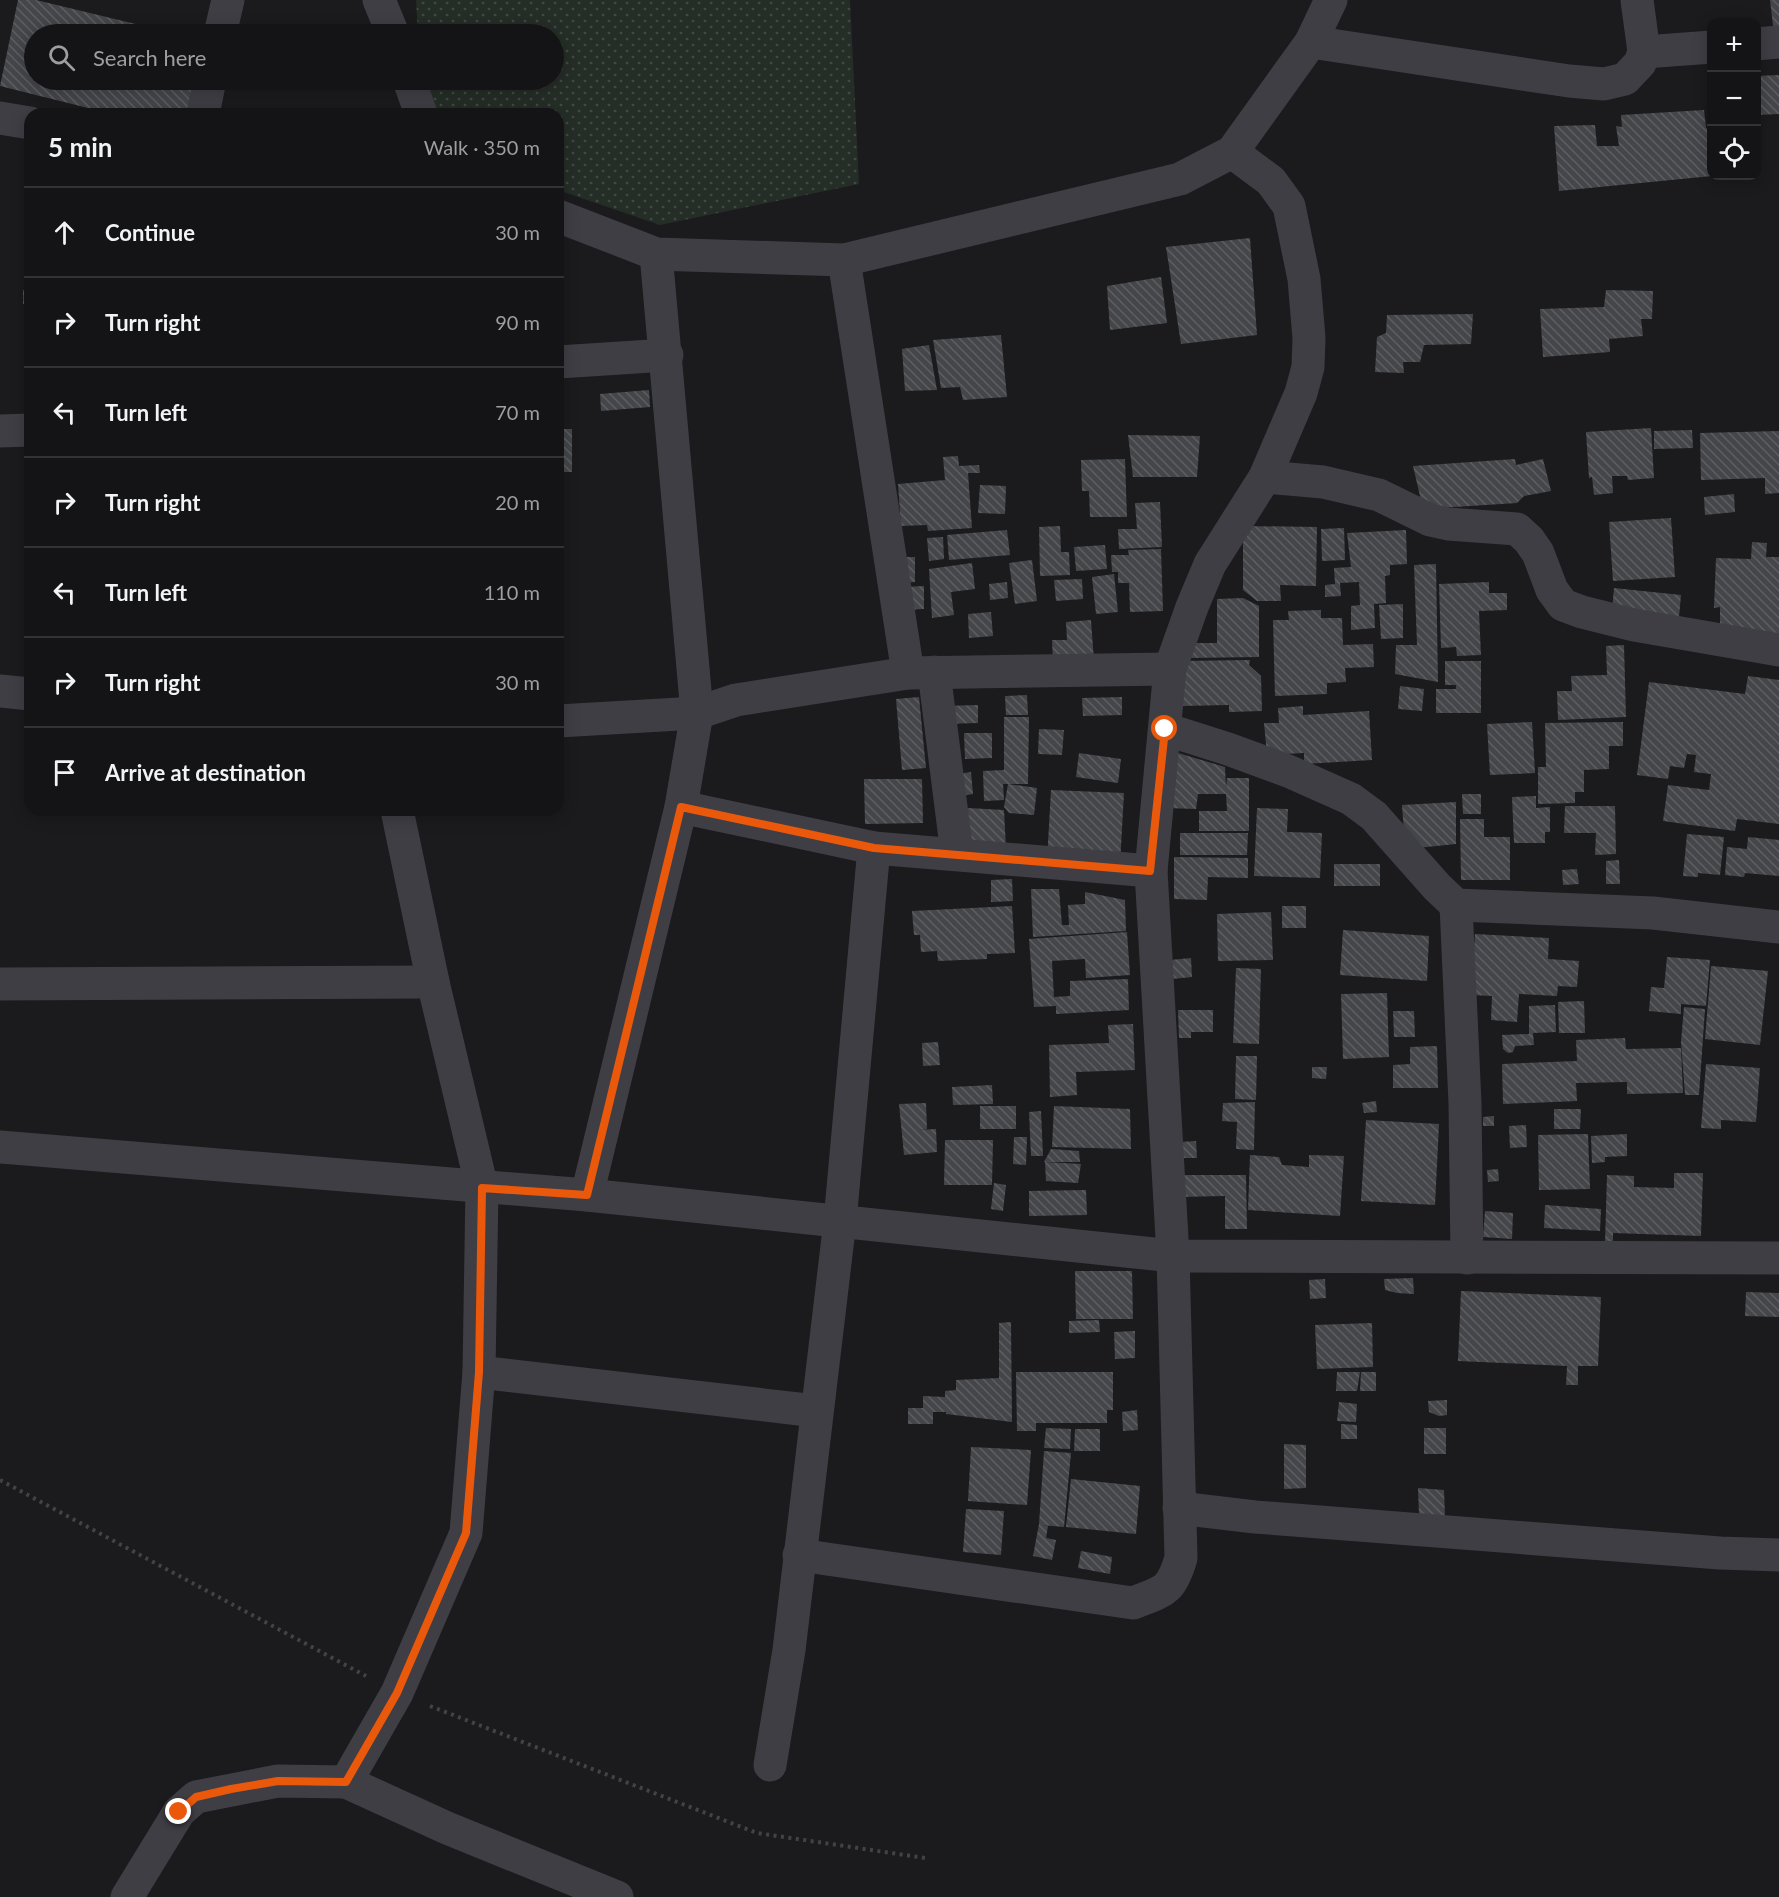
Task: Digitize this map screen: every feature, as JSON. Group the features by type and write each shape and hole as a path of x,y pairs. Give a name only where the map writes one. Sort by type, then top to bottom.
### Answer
{"street":[{"path":"222,24 228,0"},
{"path":"379,0 389,24"},
{"path":"564,218 657,254 843,260 1180,179 1232,152 1311,42 1331,0"},
{"path":"1311,42 1569,81 1604,84 1625,79 1640,63 1644,52 1637,0"},
{"path":"1761,44 1779,42"},
{"path":"1644,52 1707,47"},
{"path":"204,108 208,90"},
{"path":"412,90 418,108"},
{"path":"0,117 24,122"},
{"path":"799,1555 1133,1603 1162,1592 1175,1578 1180,1558 1173,1256 1150,871 1170,669 1210,564 1265,477 1301,393 1308,367 1309,338 1304,279 1289,206 1271,181 1232,152"},
{"path":"587,1195 681,807 697,713 657,254"},
{"path":"843,260 957,855"},
{"path":"564,362 667,355"},
{"path":"0,431 24,430"},
{"path":"1265,477 1323,482 1379,495 1430,520 1448,524 1517,529 1538,553 1552,590 1563,605 1634,625 1779,650"},
{"path":"564,721 697,713 736,700 921,673 1170,669"},
{"path":"0,691 24,693"},
{"path":"1165,729 1278,767 1351,799 1374,816 1456,904 1653,913 1779,927"},
{"path":"681,807 874,848 1150,871"},
{"path":"346,1782 397,1693 466,1533 479,1372 482,1188 433,982 398,816"},
{"path":"770,1765 789,1650 840,1221 874,848"},
{"path":"1456,904 1465,1103 1467,1258"},
{"path":"0,984 433,982"},
{"path":"0,1148 587,1195 1173,1256 1779,1258"},
{"path":"479,1372 816,1411"},
{"path":"1179,1508 1267,1518 1719,1553 1779,1555"},
{"path":"126,1897 179,1812 196,1797 278,1781 346,1782 447,1828 617,1897"}],"path":[{"path":"0,1480 397,1693 757,1833 926,1857"}],"shaded area":[{"path":"416,0 850,0 859,184 660,225 564,192 564,108 436,108 428,90 564,90 564,24 417,24"}],"building":[{"path":"18,0 36,0 136,24 24,24 24,90 193,90 188,108 88,108 0,86"},
{"path":"1770,0 1779,0 1779,34 1774,34"},
{"path":"1779,75 1779,114 1761,115 1761,76"},
{"path":"1704,110 1707,128 1707,176 1559,191 1554,126 1595,125 1597,146 1619,146 1616,126 1622,127 1621,115"},
{"path":"1250,238 1257,335 1181,344 1166,247"},
{"path":"1161,277 1167,323 1110,330 1107,286"},
{"path":"1606,290 1653,291 1652,319 1641,319 1643,336 1609,339 1610,352 1543,357 1540,309 1604,307"},
{"path":"1473,314 1471,344 1424,345 1420,362 1403,362 1404,373 1375,372 1377,337 1386,333 1387,315"},
{"path":"1001,335 1007,397 963,400 960,387 941,388 933,340"},
{"path":"929,345 937,390 905,391 902,349"},
{"path":"649,390 650,407 601,411 600,394"},
{"path":"1651,428 1654,478 1628,480 1627,476 1612,476 1613,493 1594,495 1592,477 1589,478 1586,432"},
{"path":"564,429 572,429 572,472 564,472"},
{"path":"1692,430 1693,448 1654,449 1654,431"},
{"path":"1779,431 1779,493 1765,494 1765,478 1701,480 1700,433"},
{"path":"1128,435 1200,436 1197,477 1133,477"},
{"path":"958,456 959,466 979,465 980,473 968,473 972,528 928,531 927,525 901,526 898,484 945,480 943,457"},
{"path":"1125,459 1127,517 1090,517 1089,491 1082,491 1081,460"},
{"path":"1515,459 1516,465 1543,459 1551,491 1524,496 1517,503 1423,509 1413,466"},
{"path":"980,485 1006,486 1005,514 978,513"},
{"path":"1734,494 1735,512 1705,515 1704,497"},
{"path":"1160,502 1162,547 1119,549 1118,529 1137,529 1135,503"},
{"path":"1671,518 1675,577 1613,581 1609,522"},
{"path":"1060,526 1061,552 1069,552 1070,575 1040,576 1039,527"},
{"path":"1243,526 1317,527 1316,586 1280,585 1281,601 1257,601 1243,590"},
{"path":"1344,528 1345,560 1322,561 1321,529"},
{"path":"1007,530 1010,555 949,560 947,535"},
{"path":"1406,530 1407,564 1390,565 1390,575 1385,576 1386,603 1374,604 1375,628 1351,630 1351,606 1360,605 1359,582 1340,583 1341,596 1325,597 1325,585 1335,584 1334,568 1351,567 1347,533"},
{"path":"943,537 944,559 929,561 927,538"},
{"path":"1752,542 1767,543 1766,557 1779,557 1779,634 1720,624 1720,607 1714,608 1716,558 1751,559"},
{"path":"1105,545 1107,569 1076,571 1074,547"},
{"path":"1161,549 1163,611 1130,612 1129,583 1118,583 1118,572 1112,572 1111,555 1129,555 1128,550"},
{"path":"900,557 915,557 915,582 902,583"},
{"path":"1032,560 1037,601 1015,604 1009,563"},
{"path":"972,563 975,589 951,592 954,615 932,618 929,569"},
{"path":"1436,564 1438,682 1395,674 1396,645 1417,645 1414,565"},
{"path":"1114,574 1118,612 1096,614 1092,577"},
{"path":"1082,579 1083,599 1056,601 1054,580"},
{"path":"1007,582 1008,598 990,600 989,584"},
{"path":"1489,582 1489,593 1507,593 1507,610 1479,611 1481,655 1457,656 1456,647 1441,648 1439,584"},
{"path":"924,586 924,609 905,610 904,587"},
{"path":"1614,588 1681,595 1679,617 1612,610"},
{"path":"1243,598 1259,606 1259,657 1189,658 1189,643 1217,643 1217,599"},
{"path":"1403,604 1403,638 1381,639 1379,605"},
{"path":"1321,610 1321,618 1342,618 1343,645 1373,644 1374,667 1345,668 1346,682 1327,683 1327,694 1275,696 1273,620 1289,620 1288,611"},
{"path":"991,612 993,636 969,638 968,614"},
{"path":"1091,620 1094,661 1053,664 1052,640 1067,640 1066,622"},
{"path":"1624,645 1626,717 1558,720 1557,691 1572,691 1571,676 1607,675 1606,646"},
{"path":"1250,660 1249,665 1261,676 1262,711 1229,712 1229,705 1182,706 1181,661"},
{"path":"1445,661 1481,661 1481,713 1436,713 1436,689 1456,689 1456,685 1445,685"},
{"path":"1748,676 1779,680 1779,824 1737,819 1735,831 1663,821 1668,785 1709,790 1711,774 1694,772 1696,755 1687,754 1684,768 1670,766 1668,779 1637,775 1649,682 1745,694"},
{"path":"1400,686 1424,689 1422,711 1398,709"},
{"path":"1027,695 1028,715 1006,715 1005,696"},
{"path":"919,697 926,768 902,770 896,699"},
{"path":"1122,697 1122,715 1083,716 1082,698"},
{"path":"978,705 978,723 944,724 943,706"},
{"path":"1303,706 1303,715 1369,711 1372,760 1304,764 1304,753 1267,755 1264,723 1279,723 1278,708"},
{"path":"1004,717 1029,717 1028,784 1003,784 1004,800 984,801 983,771 1004,770"},
{"path":"1532,722 1535,773 1490,775 1487,724"},
{"path":"1623,722 1623,746 1609,746 1609,769 1584,770 1584,792 1575,792 1575,803 1538,804 1538,767 1546,767 1545,723"},
{"path":"1039,729 1064,730 1062,755 1038,754"},
{"path":"964,733 992,733 992,758 965,759"},
{"path":"1168,750 1225,767 1226,788 1227,778 1249,778 1249,831 1199,831 1199,811 1227,811 1226,794 1198,794 1196,809 1166,808"},
{"path":"1079,753 1121,759 1118,783 1076,777"},
{"path":"971,772 973,794 954,797 951,775"},
{"path":"864,779 922,779 923,823 865,824"},
{"path":"1008,784 1037,788 1034,815 1009,813 1004,807"},
{"path":"1051,790 1124,793 1120,864 1047,860"},
{"path":"1462,794 1481,794 1481,814 1463,814"},
{"path":"1536,796 1536,808 1550,807 1550,832 1545,832 1545,843 1514,843 1512,797"},
{"path":"1456,802 1456,844 1417,848 1404,833 1402,805"},
{"path":"1565,806 1615,806 1616,854 1595,855 1596,833 1564,833"},
{"path":"968,808 1004,810 1006,849 967,849"},
{"path":"1257,808 1288,809 1287,832 1322,833 1320,878 1254,876"},
{"path":"1460,819 1484,819 1484,837 1510,837 1510,880 1461,880"},
{"path":"1180,833 1248,833 1247,855 1180,855"},
{"path":"1687,834 1724,837 1720,875 1698,873 1698,877 1683,876"},
{"path":"1748,837 1779,840 1779,876 1745,873 1744,877 1725,875 1727,847 1747,849"},
{"path":"1174,857 1248,858 1248,878 1208,877 1207,900 1174,899"},
{"path":"1619,860 1620,884 1606,884 1606,861"},
{"path":"1334,864 1380,864 1380,886 1334,886"},
{"path":"1577,869 1579,884 1563,885 1562,870"},
{"path":"1012,879 1013,901 991,902 991,880"},
{"path":"1031,889 1059,889 1062,925 1069,925 1068,905 1085,904 1085,892 1125,900 1126,931 1033,937"},
{"path":"1012,906 1015,953 987,954 987,959 938,961 937,951 921,952 920,935 914,935 912,911"},
{"path":"1282,906 1306,906 1306,928 1282,928"},
{"path":"1271,912 1273,960 1218,961 1217,914"},
{"path":"1343,930 1429,936 1427,981 1340,975"},
{"path":"1127,932 1130,975 1086,978 1085,959 1052,961 1054,997 1070,996 1070,981 1128,979 1129,1010 1056,1014 1056,1006 1034,1007 1029,939"},
{"path":"1475,934 1549,938 1548,959 1579,961 1577,987 1558,986 1557,996 1519,994 1517,1022 1491,1020 1492,996 1471,995"},
{"path":"1667,957 1710,960 1706,1006 1681,1004 1681,1014 1649,1011 1651,987 1664,988"},
{"path":"1191,958 1192,977 1172,979 1170,960"},
{"path":"1711,966 1768,971 1760,1045 1705,1039"},
{"path":"1236,968 1261,969 1259,1044 1233,1043"},
{"path":"1387,993 1389,1057 1343,1059 1341,994"},
{"path":"1584,1001 1585,1033 1559,1033 1558,1002"},
{"path":"1555,1005 1556,1032 1533,1033 1534,1045 1515,1046 1513,1052 1508,1053 1503,1049 1502,1035 1529,1034 1529,1006"},
{"path":"1684,1007 1705,1009 1699,1095 1685,1095 1681,1042"},
{"path":"1178,1010 1213,1010 1213,1032 1191,1032 1191,1038 1179,1038"},
{"path":"1393,1011 1414,1011 1415,1037 1394,1037"},
{"path":"1133,1024 1135,1070 1076,1072 1077,1095 1050,1097 1049,1045 1109,1043 1108,1025"},
{"path":"1625,1038 1626,1049 1681,1048 1683,1093 1627,1094 1627,1082 1576,1083 1577,1101 1503,1104 1502,1064 1577,1061 1576,1040"},
{"path":"938,1042 940,1065 923,1066 922,1043"},
{"path":"1437,1046 1438,1088 1393,1088 1393,1065 1410,1064 1410,1047"},
{"path":"1236,1056 1257,1056 1256,1100 1235,1099"},
{"path":"1706,1064 1760,1068 1756,1122 1721,1120 1721,1129 1701,1128"},
{"path":"1312,1067 1327,1067 1326,1079 1312,1078"},
{"path":"992,1085 993,1104 953,1105 952,1087"},
{"path":"1376,1101 1377,1112 1364,1113 1362,1103"},
{"path":"1255,1102 1254,1150 1236,1149 1237,1122 1222,1121 1223,1103"},
{"path":"926,1103 927,1129 919,1130 936,1129 937,1152 904,1155 899,1104"},
{"path":"980,1106 1016,1106 1016,1129 980,1129"},
{"path":"1054,1106 1130,1109 1131,1149 1052,1147"},
{"path":"1554,1109 1581,1109 1580,1129 1554,1129"},
{"path":"1041,1111 1043,1156 1031,1156 1029,1112"},
{"path":"1494,1116 1494,1126 1483,1126 1483,1117"},
{"path":"1366,1120 1439,1124 1435,1205 1361,1201"},
{"path":"1526,1125 1527,1147 1510,1148 1509,1126"},
{"path":"1588,1134 1590,1189 1539,1190 1538,1135"},
{"path":"1627,1134 1627,1156 1605,1157 1605,1162 1592,1163 1591,1136"},
{"path":"1014,1137 1027,1137 1026,1165 1013,1164"},
{"path":"945,1140 993,1140 992,1185 944,1185"},
{"path":"1196,1141 1197,1158 1180,1158 1180,1142"},
{"path":"1051,1149 1079,1151 1080,1162 1044,1162"},
{"path":"1250,1155 1279,1157 1282,1165 1309,1167 1309,1155 1344,1156 1340,1216 1248,1210"},
{"path":"1045,1162 1081,1164 1078,1183 1046,1181"},
{"path":"1498,1169 1499,1181 1488,1182 1487,1170"},
{"path":"1674,1173 1703,1173 1701,1236 1613,1233 1613,1242 1605,1242 1607,1175 1634,1176 1634,1187 1674,1188"},
{"path":"1178,1175 1246,1175 1247,1229 1225,1229 1225,1196 1178,1197"},
{"path":"994,1183 1006,1185 1003,1211 991,1209"},
{"path":"1086,1190 1087,1215 1029,1216 1029,1191"},
{"path":"1545,1205 1601,1209 1600,1231 1544,1228"},
{"path":"1485,1211 1513,1213 1512,1239 1483,1237"},
{"path":"1075,1271 1132,1271 1133,1319 1076,1319"},
{"path":"1413,1278 1414,1294 1385,1290 1384,1279"},
{"path":"1325,1279 1326,1298 1310,1299 1309,1280"},
{"path":"1461,1291 1601,1297 1598,1366 1578,1366 1578,1385 1566,1385 1567,1366 1458,1361"},
{"path":"1746,1292 1779,1293 1779,1317 1745,1316"},
{"path":"1099,1320 1100,1332 1069,1333 1069,1321"},
{"path":"1011,1322 1012,1422 933,1412 933,1424 908,1424 908,1408 923,1408 923,1396 945,1397 945,1391 956,1390 956,1380 999,1378 999,1323"},
{"path":"1372,1323 1373,1367 1317,1369 1315,1325"},
{"path":"1135,1331 1135,1358 1115,1359 1114,1332"},
{"path":"1016,1372 1113,1372 1113,1410 1107,1410 1107,1423 1036,1423 1036,1431 1017,1431"},
{"path":"1337,1372 1360,1372 1357,1391 1336,1391"},
{"path":"1361,1372 1376,1372 1376,1391 1360,1391"},
{"path":"1447,1400 1447,1415 1439,1416 1429,1412 1428,1401"},
{"path":"1339,1402 1357,1404 1356,1422 1337,1421"},
{"path":"1137,1410 1138,1430 1123,1431 1122,1412"},
{"path":"1341,1424 1357,1425 1357,1439 1341,1439"},
{"path":"1046,1428 1071,1429 1070,1449 1044,1448"},
{"path":"1424,1428 1446,1428 1446,1454 1424,1454"},
{"path":"1075,1429 1100,1429 1100,1451 1074,1451"},
{"path":"1284,1444 1306,1445 1306,1488 1284,1489"},
{"path":"971,1447 1031,1450 1027,1505 968,1501"},
{"path":"1044,1451 1071,1453 1064,1527 1041,1525 1048,1526 1046,1538 1056,1540 1052,1560 1033,1556 1039,1524"},
{"path":"1071,1479 1140,1486 1136,1534 1066,1527"},
{"path":"1418,1488 1444,1490 1445,1517 1419,1515"},
{"path":"966,1509 1004,1511 1001,1555 963,1552"},
{"path":"1081,1551 1112,1557 1110,1574 1078,1568"}],"route":[{"path":"179,1812 196,1797 231,1789 278,1781 346,1782 397,1693 466,1533 479,1372 482,1188 587,1195 681,807 874,848 1150,871 1165,729"}]}
